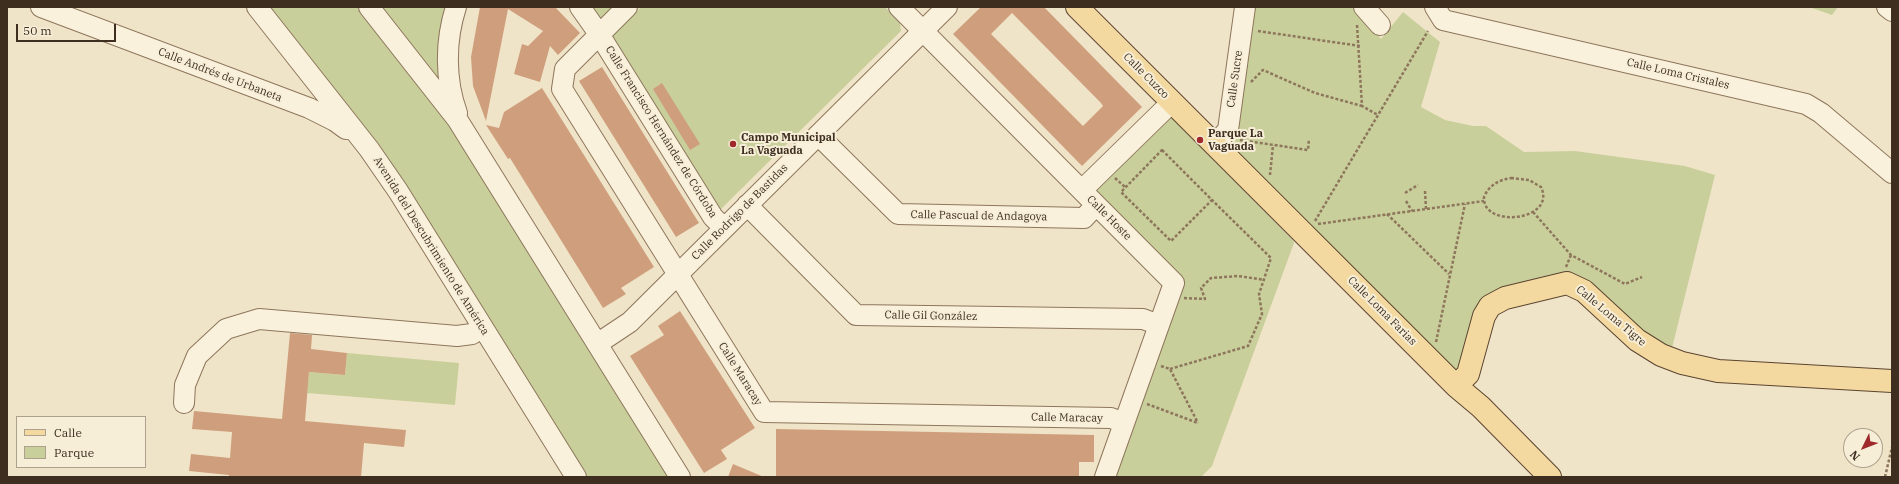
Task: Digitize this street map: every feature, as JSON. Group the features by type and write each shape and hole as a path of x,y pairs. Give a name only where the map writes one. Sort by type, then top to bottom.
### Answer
{"main road":[{"name":"Calle Cuzco","path":"1077,7 1214,144"},
{"name":"Calle Loma Farias","path":"1214,144 1456,386 1481,408 1550,477"},
{"name":"Calle Loma Tigre","path":"1456,386 1468,374 1484,316 1490,306 1505,298 1568,283 1584,291 1637,340 1661,355 1682,363 1718,371 1892,382"}],"street":[{"name":"Calle Andrés de Urbaneta","path":"41,7 318,112 335,121 369,149"},
{"name":"Avenida del Descubrimiento de América","path":"257,7 369,149 398,191 576,477"},
{"path":"369,7 457,119 680,477"},
{"path":"456,7 450,34 448,62 453,98 459,119 468,136"},
{"path":"580,7 599,34"},
{"name":"Calle Hoste","path":"899,7 1174,283 1105,477"},
{"name":"Calle Rodrigo de Bastidas","path":"597,344 626,326 947,7"},
{"name":"Calle Sucre","path":"1214,144 1228,130 1241,7"},
{"path":"1887,7 1892,12"},
{"name":"Calle Maracay","path":"624,8 564,69 562,89 764,412 1111,418 1124,423"},
{"path":"1361,15 1380,25"},
{"name":"Calle Loma Cristales","path":"1435,19 1806,104 1821,113 1892,173"},
{"name":"Calle Francisco Hernández de Córdoba","path":"599,34 713,218 724,228"},
{"path":"278,96 296,98 305,90 308,82 307,75 298,60"},
{"path":"1082,190 1172,102"},
{"name":"Calle Pascual de Andagoya","path":"818,134 898,214 1084,218 1096,205"},
{"name":"Calle Gil González","path":"747,205 856,315 1143,319 1159,325"},
{"path":"184,403 185,385 196,356 226,329 259,319 457,336 472,334 482,327"}],"path":[{"path":"1361,15 1360,46 1362,106"},
{"path":"1435,19 1313,225 1484,201"},
{"path":"1250,30 1360,46"},
{"path":"1247,85 1263,70 1315,93 1362,106 1378,115"},
{"path":"1235,139 1308,150 1309,139"},
{"path":"1269,179 1273,145"},
{"path":"1159,366 1170,369 1248,346 1262,314 1259,294 1265,280 1271,258 1162,150 1121,192 1171,242 1212,200"},
{"path":"1511,178 1529,180 1538,184 1543,193 1540,204 1533,212 1512,217 1500,216 1489,210 1484,201 1485,194 1489,188 1499,181 1511,178"},
{"path":"1405,193 1418,185"},
{"path":"1425,191 1426,209"},
{"path":"1406,201 1412,211"},
{"path":"1435,346 1465,204"},
{"path":"1533,212 1571,255 1625,284 1642,277"},
{"path":"1387,214 1450,274"},
{"path":"1178,295 1187,299 1205,300 1201,288 1211,278 1238,276 1265,280"},
{"path":"1141,402 1198,423 1170,369"},
{"path":"1884,477 1892,447"}],"green space":[{"path":"257,7 456,7 453,98 680,477 576,477 482,327"},
{"path":"580,7 616,7 594,29"},
{"name":"Campo Municipal La Vaguada","path":"641,7 885,7 900,22 901,31 720,210 612,36"},
{"path":"1253,7 1354,7 1381,39 1403,12 1440,42 1421,107 1445,120 1473,126 1486,126 1524,152 1575,151 1685,166 1715,175 1671,352 1663,350 1587,287 1504,293 1456,373 1310,228 1312,225 1234,147"},
{"path":"1809,7 1838,7 1832,15"},
{"path":"1164,110 1293,240 1294,243 1212,466 1201,477 1114,477 1183,281 1087,185"},
{"path":"347,353 459,363 455,405 307,393 309,372 345,375"}],"building":[{"path":"480,7 555,7 580,33 558,55 550,46 540,82 514,74 522,44 528,46 543,31 508,9 486,121 473,86 471,57"},
{"path":"981,7 1044,7 1142,107 1082,166 953,34","holes":["1012,13 1103,106 1083,126 991,34"]},
{"path":"602,67 699,223 676,237 579,81"},
{"path":"662,83 700,144 690,150 653,89"},
{"path":"542,88 654,267 621,288 626,294 603,308 510,158 508,159 486,125 499,128 504,112"},
{"path":"680,311 755,428 721,450 727,459 704,473 630,356 664,335 658,326"},
{"path":"290,333 312,335 311,349 347,353 345,375 309,372 305,421 406,430 404,447 364,443 361,477 229,477 229,475 189,471 191,454 230,458 232,432 192,429 194,411 282,419"},
{"path":"776,429 1094,435 1094,462 1079,462 1079,477 776,477"},
{"path":"733,464 764,477 728,477"}],"place":[{"name":"Parque La Vaguada","path":"1200,140"},
{"name":"Campo Municipal La Vaguada","path":"733,144"}]}
